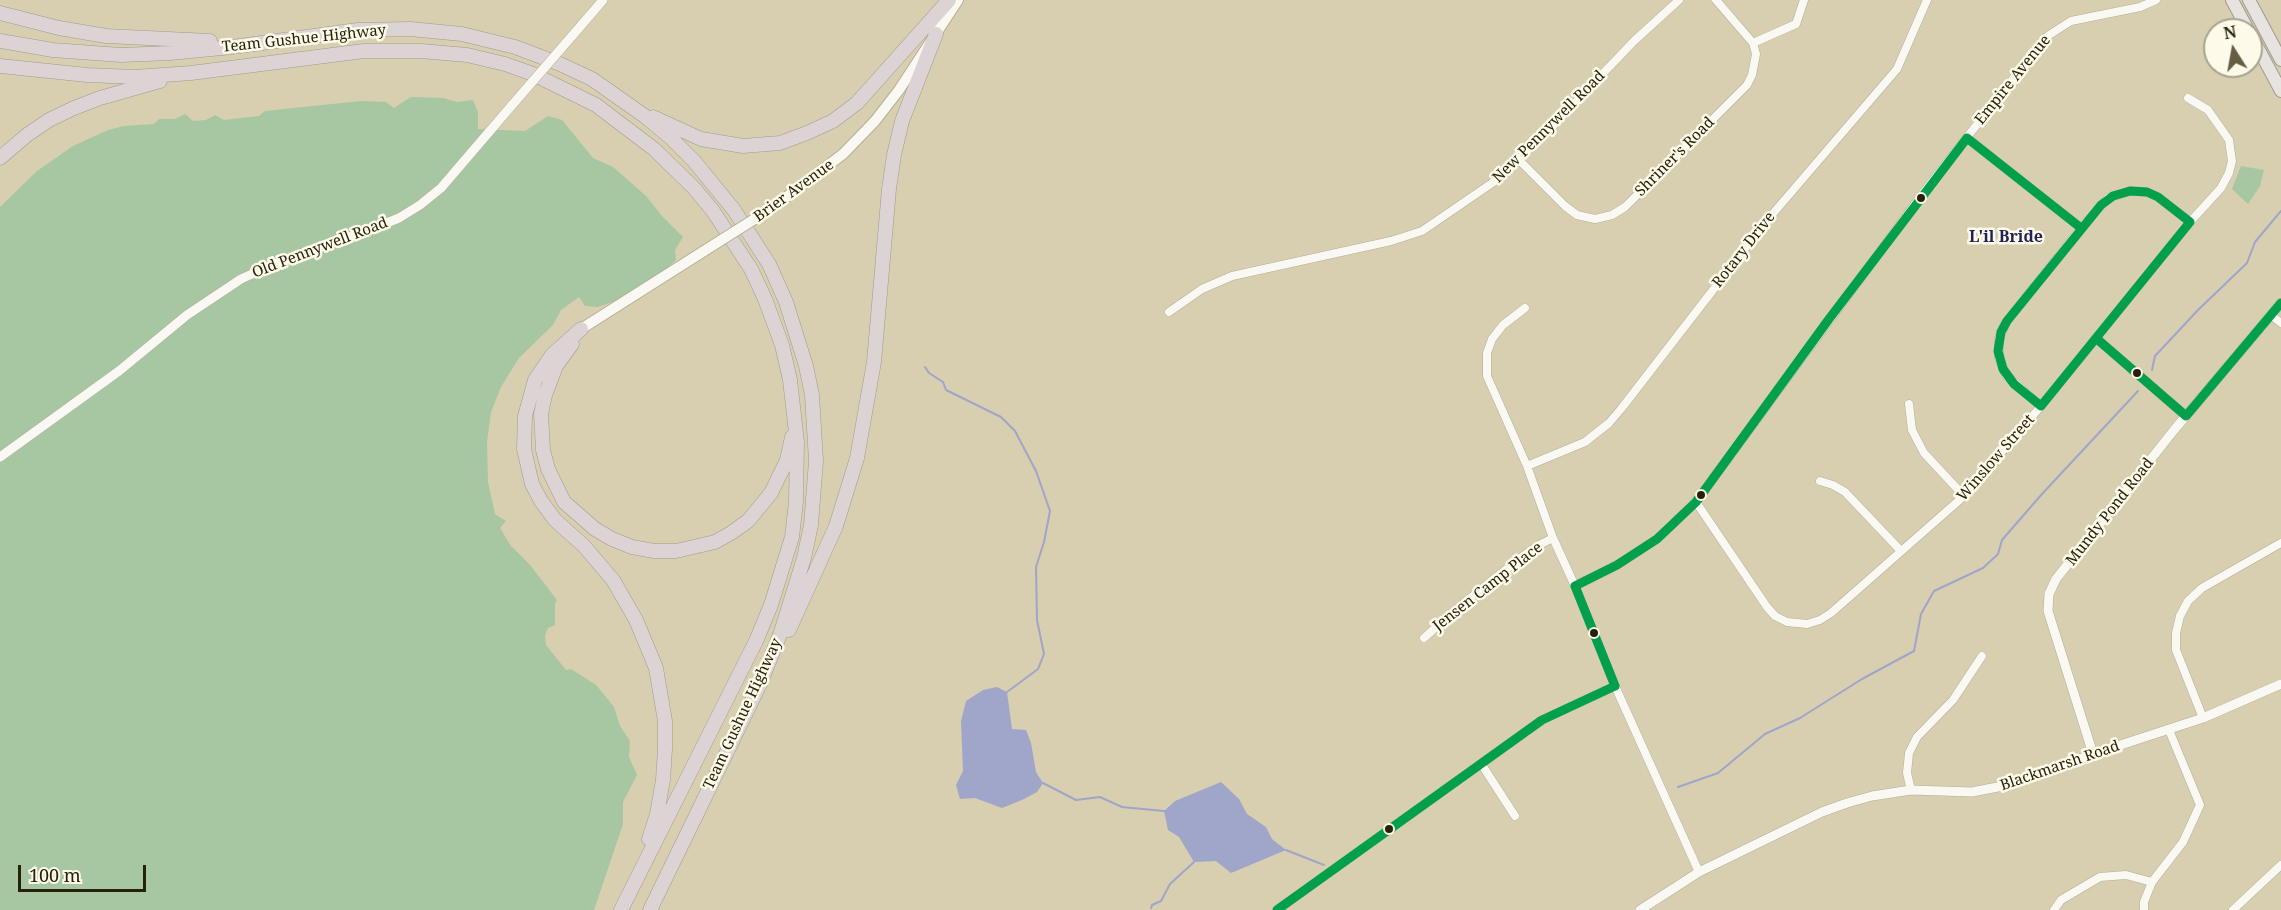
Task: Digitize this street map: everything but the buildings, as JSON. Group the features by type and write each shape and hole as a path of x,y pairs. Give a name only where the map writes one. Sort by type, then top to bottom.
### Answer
{"highway":[{"path":"619,98 701,139 743,146 780,143 833,121 857,103 949,0"},
{"path":"0,13 59,28 106,36 153,40 269,41"},
{"name":"Team Gushue Highway","path":"0,40 53,50 121,55 170,53 358,30 410,29 462,34 515,47 592,79 646,117 694,161 716,186 769,264 786,302 806,366 812,395 816,461 811,525 795,591 760,684 650,910"},
{"path":"760,684 780,650 806,596 848,490 864,423 874,362 894,155 902,121 936,34"},
{"name":"Team Gushue Highway","path":"0,66 87,75 135,76 191,73 364,51 420,51 467,56 505,64 533,74 596,105 627,127 674,168 713,211 736,245 765,299 782,345 794,413 798,470 792,537 780,579 756,641 621,910"},
{"path":"0,158 49,120 74,108 134,88 191,73"},
{"path":"581,330 556,366 545,395 541,422 543,450 548,469 564,502 595,529 632,547 654,551 696,548 715,542 747,520 766,501 787,460 792,439 794,413"},
{"path":"581,330 552,356 535,380 525,416 524,449 532,484 541,501 555,520 584,546 613,580 636,620 656,668 665,721 663,780 657,814 638,877"}],"main road":[{"name":"Brier Avenue","path":"581,330 772,208 843,154 875,121 899,90 958,0"},
{"path":"2232,0 2242,18"},
{"path":"2249,0 2281,60"},
{"path":"2263,57 2281,91"}],"street":[{"name":"Old Pennywell Road","path":"0,457 110,378 187,315 241,279 274,264 399,218 420,205 441,188 603,0"},
{"name":"New Pennywell Road","path":"1169,312 1202,289 1232,276 1391,241 1422,231 1498,179 1634,41 1679,0"},
{"path":"1716,0 1753,43 1796,24 1804,0"},
{"name":"Rotary Drive","path":"1527,466 1584,442 1609,423 1764,224 1897,69 1903,60 1927,0"},
{"path":"2118,0 2120,11"},
{"name":"Empire Avenue","path":"1575,586 1617,565 1650,544 1696,502 1841,302 2046,37 2071,21 2140,7 2156,0"},
{"name":"Shriner's Road","path":"1519,160 1565,206 1577,214 1595,219 1612,215 1625,207 1747,85 1755,65 1753,43"},
{"name":"Winslow Street","path":"1696,502 1767,608 1781,619 1793,623 1813,622 1831,613 1964,496 2097,339 2190,222 2221,188 2229,173 2233,154 2229,140 2213,116 2188,98"},
{"path":"1967,138 2081,228"},
{"path":"2041,406 2006,375 1999,358 1999,338 2007,321 2081,228 2108,198 2130,191 2147,192 2158,197 2190,222"},
{"name":"Mundy Pond Road","path":"2093,754 2048,610 2049,594 2056,579 2186,416 2281,303"},
{"path":"1525,308 1503,325 1492,339 1486,365 1492,391 1527,466 1553,538 1615,686 1699,872"},
{"path":"2271,315 2281,323"},
{"path":"2097,339 2186,416"},
{"path":"1909,404 1912,430 1924,453 1964,496"},
{"path":"1820,481 1845,492 1901,551"},
{"name":"Jensen Camp Place","path":"1424,638 1519,559 1553,538"},
{"path":"2203,718 2176,650 2176,633 2180,616 2188,601 2202,588 2281,543"},
{"path":"1911,790 1907,773 1909,753 1917,737 1953,700 1982,656"},
{"name":"Blackmarsh Road","path":"1640,910 1699,872 1821,812 1872,796 1911,790 1972,792 2013,784 2093,754 2203,718 2281,684"},
{"path":"1277,910 1542,720 1615,686"},
{"path":"2144,910 2144,902 2152,882 2183,842 2200,805 2169,730"},
{"path":"1482,765 1515,816"},
{"path":"2233,910 2281,865"},
{"path":"2054,910 2061,900 2100,878 2126,875 2152,882"}],"green space":[{"path":"411,97 443,98 457,102 473,100 478,112 478,129 525,131 548,116 562,120 593,158 613,167 646,196 683,237 675,250 676,260 654,280 624,298 598,307 585,306 579,297 561,310 553,325 519,358 501,387 491,412 487,442 488,482 495,514 506,521 500,528 511,546 530,565 557,600 555,625 548,628 545,635 546,645 566,670 571,669 596,685 614,707 620,726 630,741 629,757 637,775 623,802 623,824 594,910 0,910 0,207 37,171 73,146 108,130 124,126 154,124 159,119 175,119 185,114 193,121 206,120 215,115 224,120 259,116 265,111 361,101 386,102 394,108"},
{"path":"2241,166 2264,170 2260,186 2248,204 2232,189"}],"water":[{"path":"997,687 1007,692 1012,729 1026,730 1031,743 1036,772 1043,783 1037,792 1002,808 975,798 960,799 956,785 963,771 961,721 966,701 983,690"},
{"path":"1221,782 1239,799 1247,814 1266,827 1272,839 1286,850 1231,873 1216,861 1194,862 1179,837 1168,830 1164,811 1175,801"}],"waterway":[{"path":"2152,370 2155,356 2247,263 2255,242 2281,211"},
{"path":"925,367 929,373 943,382 946,390 1001,417 1015,431 1036,471 1050,511 1036,567 1037,620 1044,654 1038,669 1007,692"},
{"path":"1678,787 1718,773 1765,734 1800,718 1862,679 1914,651 1921,614 1934,591 1983,568 1998,554 2002,540 2138,391"},
{"path":"1043,783 1076,800 1100,797 1122,807 1164,811"},
{"path":"1286,850 1324,865"},
{"path":"1151,908 1152,905 1161,901 1170,884 1194,862"}],"transit line":[{"path":"1277,910 1542,720 1615,686 1575,586 1617,565 1657,539 1696,502 1829,319 1967,138 2081,228"},
{"path":"2130,191 2147,192 2158,197 2190,222 2041,406 2014,384 2003,369 1998,351 2001,332 2007,321 2101,205 2113,196 2130,191"},
{"path":"2097,339 2186,416 2281,303"}],"district":[{"name":"L'il Bride","path":"2006,237"}]}
